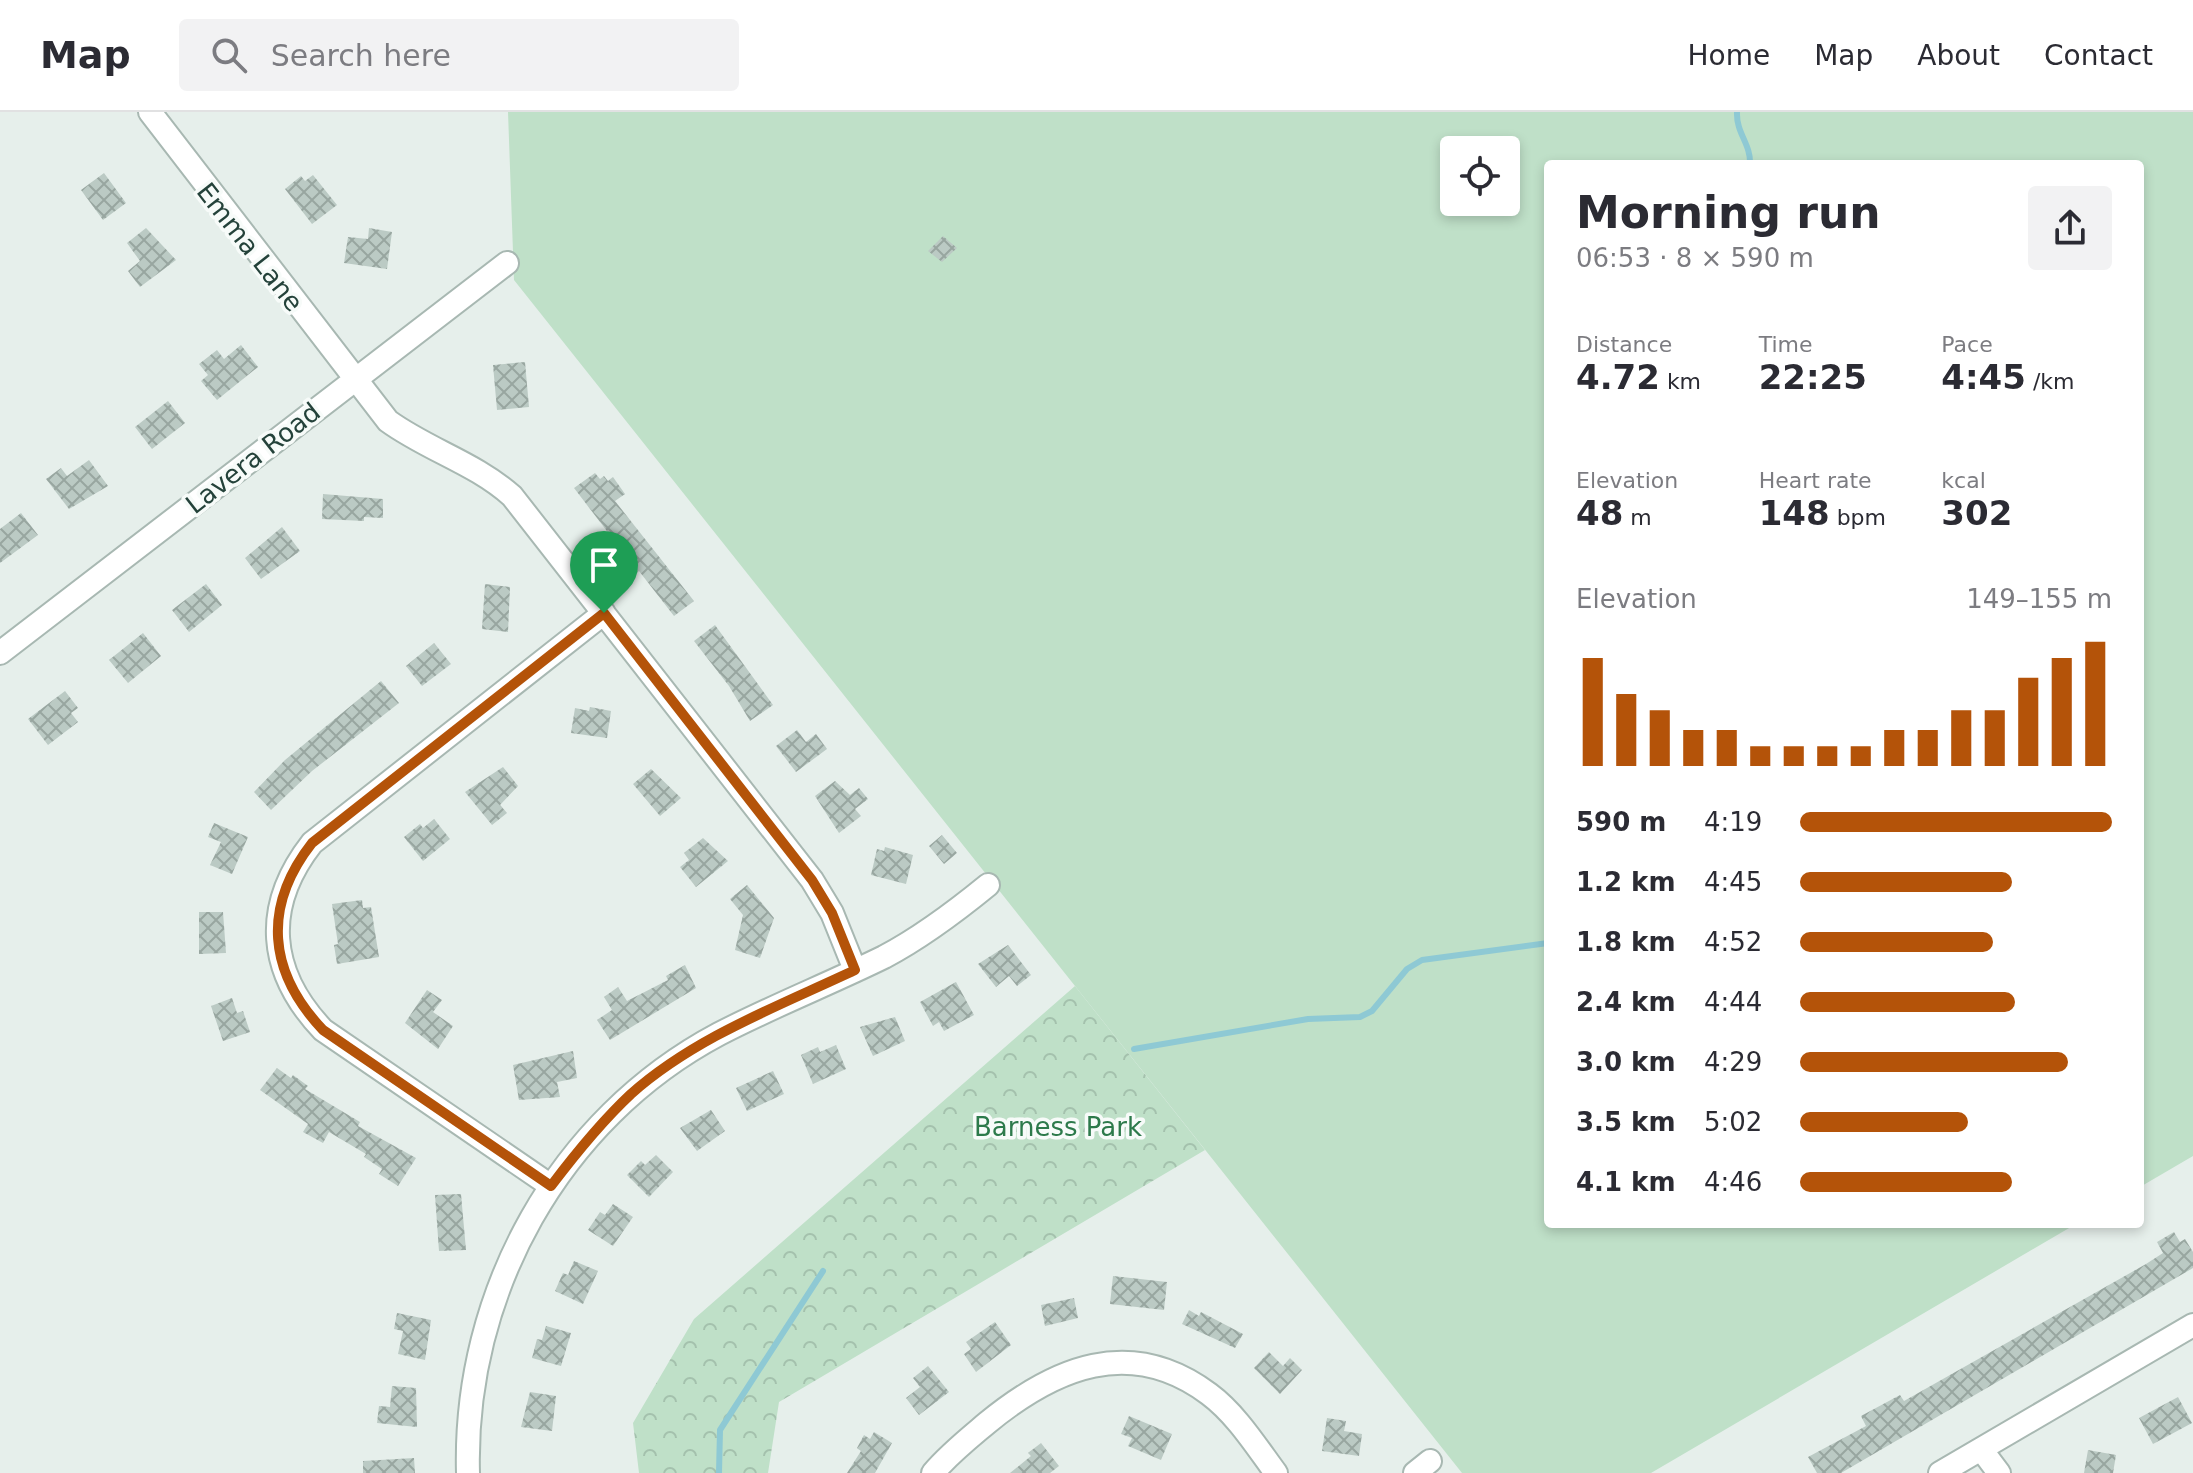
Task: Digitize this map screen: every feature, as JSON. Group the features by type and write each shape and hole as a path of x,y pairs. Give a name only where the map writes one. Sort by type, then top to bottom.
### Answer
{"street":[{"name":"Emma Lane","path":"150,112 388,421 408,436 478,470 512,496 812,880 832,913 855,970"},
{"name":"Lavera Road","path":"0,653 507,263"},
{"path":"551,1186 323,1030 294,995 283,971 277,927 289,878 312,843 604,613"},
{"path":"468,1473 472,1390 488,1316 518,1241 551,1186 605,1120 664,1068 721,1033 855,970 933,928 988,885"},
{"path":"1940,1473 2193,1325"},
{"path":"933,1473 962,1444 1040,1384 1063,1373 1109,1362 1156,1368 1191,1382 1229,1412 1276,1473"},
{"path":"1981,1449 1999,1473"}],"green space":[{"path":"508,112 2193,112 2193,1156 2144,1185 2144,160 1544,160 1544,1228 2069,1228 1651,1473 1462,1473 514,280"},
{"name":"Barness Park","path":"1075,986 1205,1150 779,1402 768,1473 639,1473 633,1423 694,1319"}],"building":[{"path":"104,173 126,203 103,220 81,190"},
{"path":"313,175 337,205 312,224 285,189 301,176 305,181"},
{"path":"146,228 176,260 140,287 128,271 140,261 127,243"},
{"path":"369,228 392,232 387,269 344,263 348,237 368,239"},
{"path":"943,236 957,248 942,262 928,251"},
{"path":"241,345 258,367 217,400 201,381 208,375 199,364 217,350 224,359"},
{"path":"525,362 529,407 497,410 493,365"},
{"path":"168,401 185,423 152,449 135,427"},
{"path":"89,460 108,486 69,509 46,479 61,468 67,476"},
{"path":"595,473 600,479 604,476 608,481 613,477 625,494 615,501 694,601 674,616 639,571 635,574 620,555 623,552 574,488"},
{"path":"323,494 383,499 383,518 364,517 364,521 322,519"},
{"path":"21,513 38,535 0,563 0,529"},
{"path":"282,527 300,551 261,579 245,558"},
{"path":"206,584 222,605 189,632 172,610"},
{"path":"485,584 510,587 508,632 482,629"},
{"path":"715,625 773,705 750,721 729,686 694,641"},
{"path":"143,633 161,656 128,683 109,660"},
{"path":"434,643 451,664 422,686 406,666"},
{"path":"381,681 399,703 312,771 271,810 254,792 285,760"},
{"path":"65,691 78,708 71,713 78,722 48,745 28,719"},
{"path":"590,707 611,711 607,738 571,733 575,708 589,711"},
{"path":"797,730 806,742 816,734 827,749 796,772 776,746"},
{"path":"503,767 518,786 500,805 507,813 492,825 465,792"},
{"path":"651,769 681,798 660,816 633,784"},
{"path":"835,781 850,795 859,788 868,799 855,809 861,816 839,833 815,796"},
{"path":"434,819 450,839 423,861 404,837 420,824 423,828"},
{"path":"214,823 248,837 232,874 210,865 221,842 208,837"},
{"path":"942,835 957,853 944,864 929,846"},
{"path":"703,838 728,861 696,887 680,867 689,860 684,853"},
{"path":"885,847 913,855 906,884 871,875 877,849 884,851"},
{"path":"747,885 774,918 760,958 735,950 743,915 730,899"},
{"path":"362,900 363,908 371,907 379,957 337,964 334,945 338,944 332,904"},
{"path":"199,912 223,912 226,953 199,954"},
{"path":"1008,945 1031,975 1017,986 1009,976 996,987 978,964"},
{"path":"685,965 696,988 610,1040 597,1020 612,1010 604,997 618,987 627,1001 668,980 666,976"},
{"path":"956,982 974,1015 944,1031 939,1022 933,1026 920,1002"},
{"path":"427,990 442,1000 433,1012 453,1026 438,1049 405,1023"},
{"path":"232,998 237,1013 243,1011 250,1032 223,1041 211,1006"},
{"path":"895,1017 905,1041 873,1056 860,1027"},
{"path":"836,1045 846,1069 813,1084 801,1055 818,1047 820,1052"},
{"path":"573,1051 577,1078 557,1082 560,1097 519,1100 513,1065"},
{"path":"277,1068 291,1078 293,1075 308,1086 305,1089 360,1122 358,1126 416,1158 398,1186 379,1174 382,1169 364,1157 366,1154 329,1132 323,1143 303,1132 308,1124 260,1090"},
{"path":"773,1071 784,1094 747,1111 736,1088"},
{"path":"711,1110 725,1131 697,1151 680,1128"},
{"path":"656,1155 673,1172 649,1197 627,1175 641,1161 645,1165"},
{"path":"461,1194 466,1250 439,1251 435,1195"},
{"path":"613,1204 633,1217 613,1246 588,1230 600,1212 605,1215"},
{"path":"2174,1232 2180,1242 2185,1239 2193,1252 2193,1268 1841,1473 1817,1473 1808,1457 1866,1426 1861,1416 1900,1395 1904,1401 2146,1264 2163,1253 2157,1242"},
{"path":"574,1261 598,1271 583,1304 555,1291 563,1273 568,1275"},
{"path":"1113,1276 1167,1282 1164,1310 1110,1304"},
{"path":"1074,1298 1078,1318 1045,1326 1041,1305"},
{"path":"1189,1310 1199,1316 1201,1312 1243,1334 1235,1348 1182,1324"},
{"path":"397,1313 431,1320 425,1360 398,1354 403,1331 394,1329"},
{"path":"995,1322 1011,1345 976,1372 964,1354 971,1349 966,1342"},
{"path":"546,1326 571,1333 561,1366 532,1358 537,1339 542,1340"},
{"path":"1269,1352 1283,1366 1290,1358 1302,1370 1280,1394 1254,1368"},
{"path":"928,1366 949,1392 919,1415 906,1398 920,1387 913,1378"},
{"path":"392,1386 416,1388 417,1427 377,1423 379,1406 390,1407"},
{"path":"530,1392 556,1396 552,1431 521,1427"},
{"path":"2178,1397 2192,1423 2153,1444 2139,1418"},
{"path":"1129,1416 1172,1434 1161,1460 1128,1446 1132,1438 1121,1434"},
{"path":"1327,1418 1346,1421 1344,1431 1362,1434 1359,1456 1322,1451"},
{"path":"874,1432 892,1443 875,1473 847,1473 861,1451 857,1448 864,1435 870,1439"},
{"path":"1041,1443 1059,1466 1050,1473 1010,1473 1031,1456 1028,1453"},
{"path":"2088,1450 2116,1455 2113,1473 2084,1473"},
{"path":"414,1458 415,1473 363,1473 363,1461"}],"waterway":[{"path":"1737,112 1749,160"},
{"path":"1134,1049 1308,1019 1360,1017 1372,1011 1407,969 1422,960 1544,944"},
{"path":"719,1473 720,1430 823,1271"}],"route":[{"path":"604,613 812,880 832,913 855,970 721,1033 664,1068 632,1093 605,1120 551,1186 323,1030 304,1010 283,971 277,927 281,900 289,878 312,843 604,613"}]}
